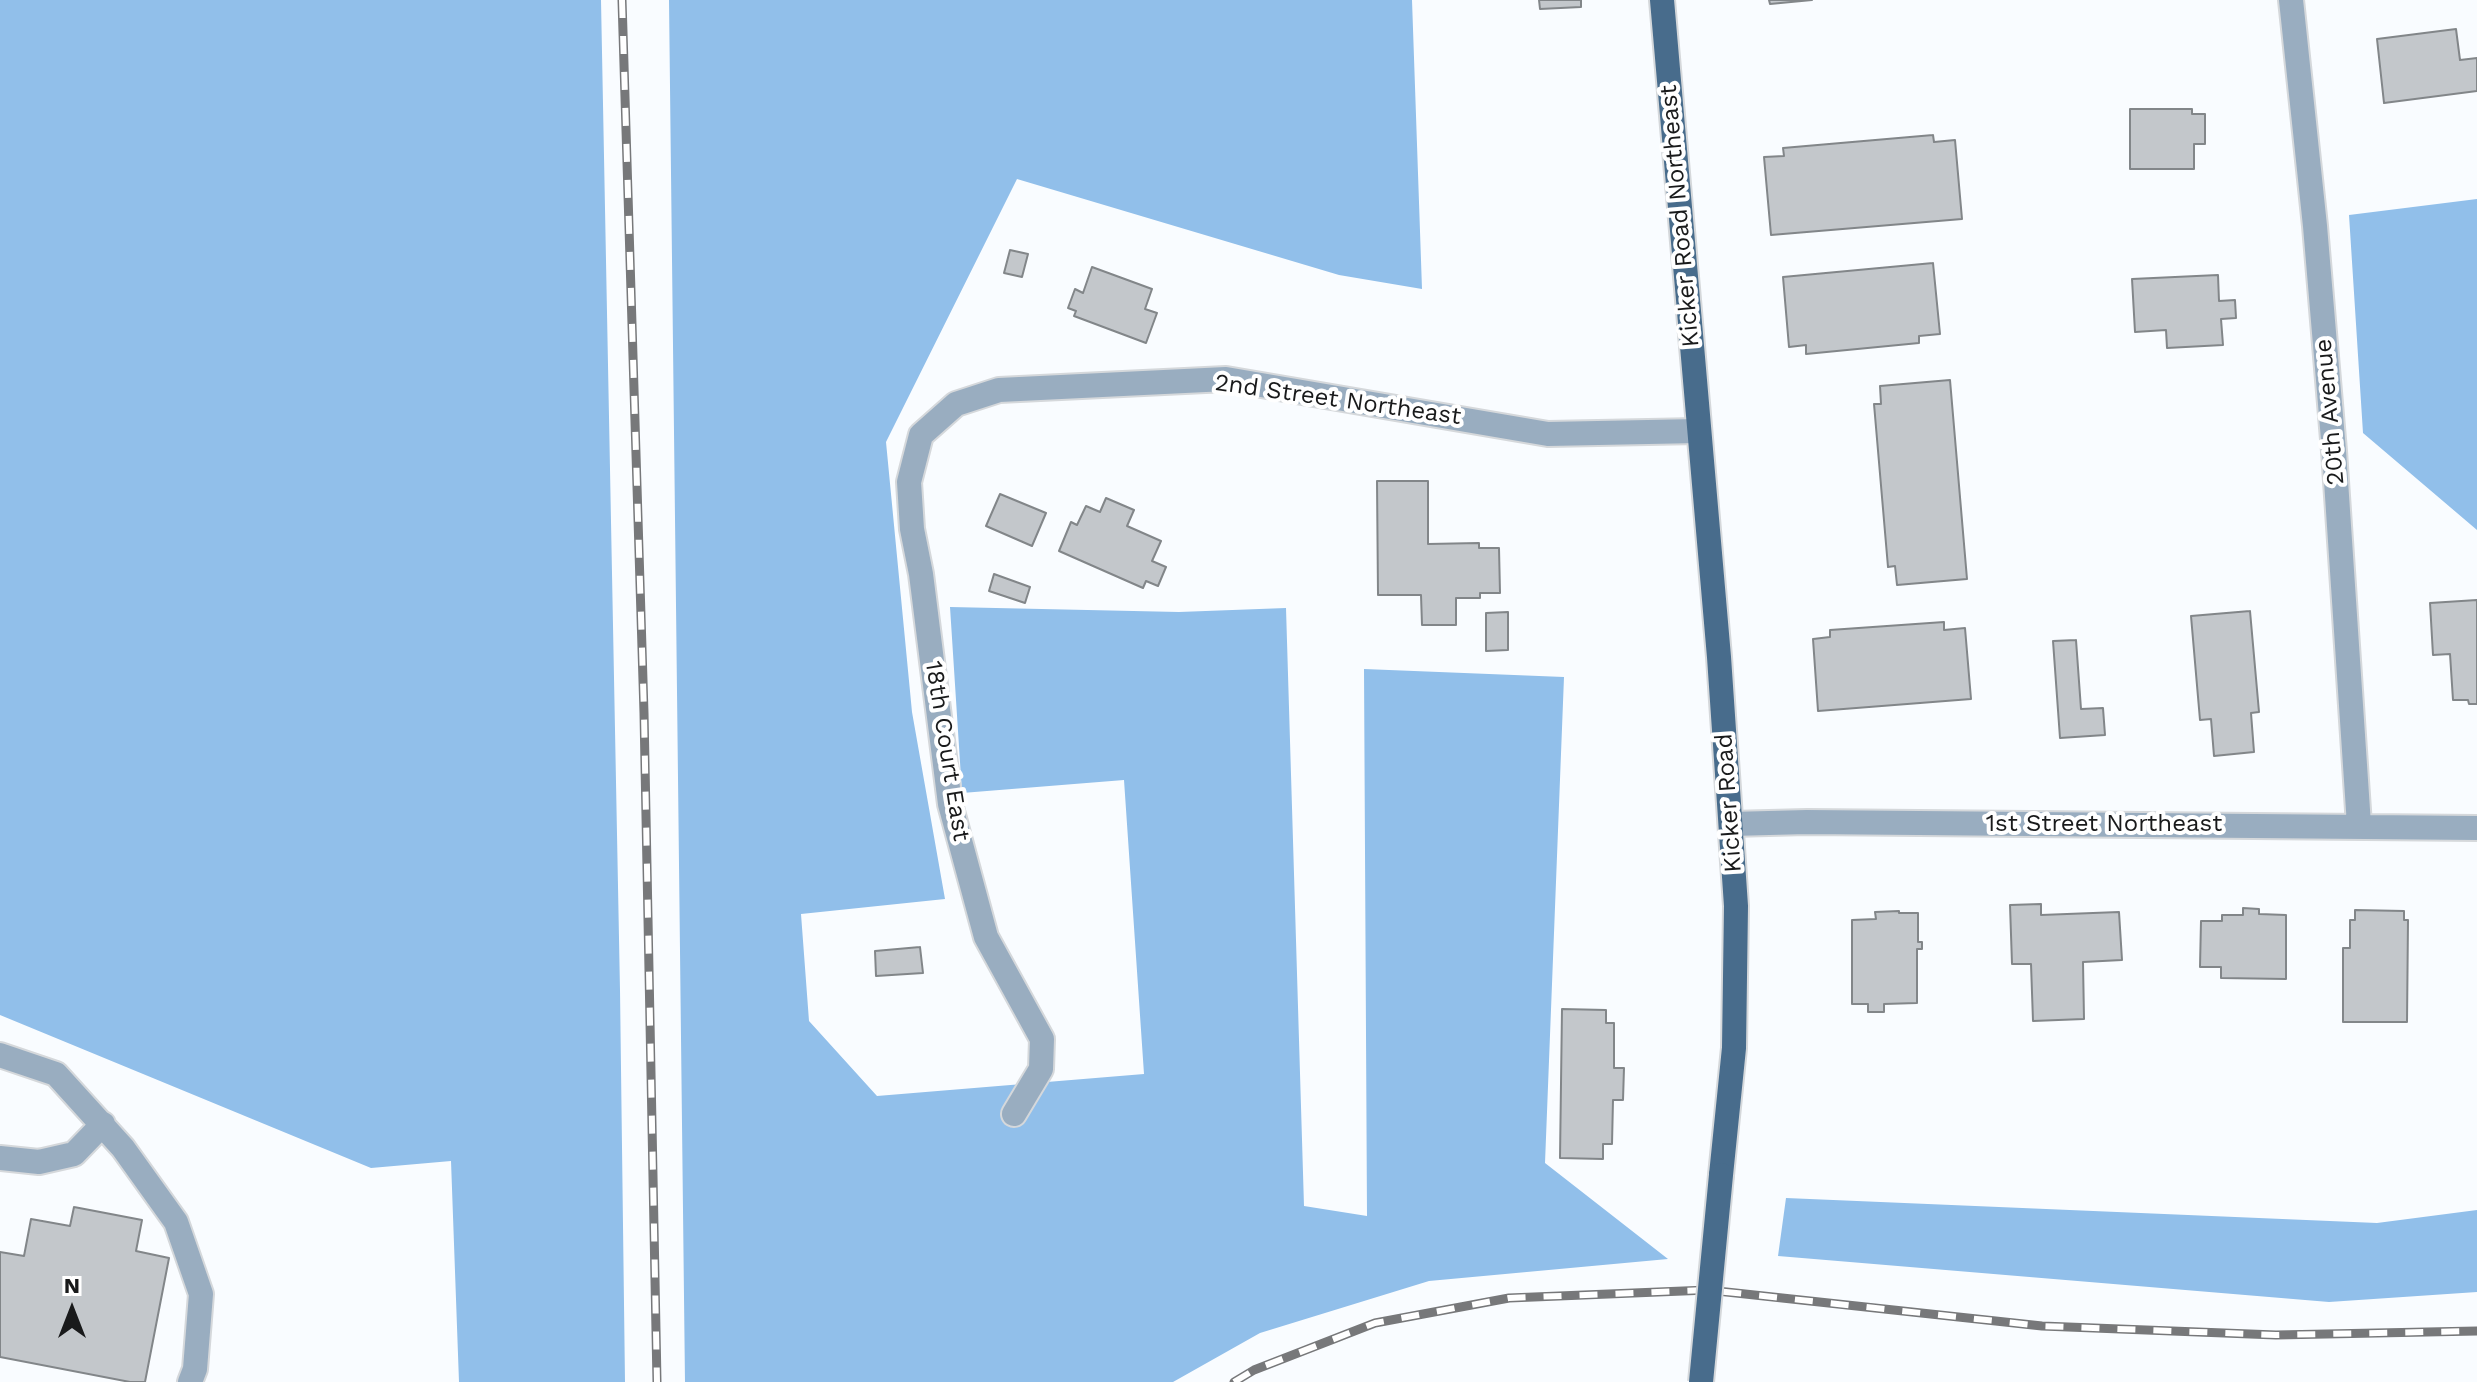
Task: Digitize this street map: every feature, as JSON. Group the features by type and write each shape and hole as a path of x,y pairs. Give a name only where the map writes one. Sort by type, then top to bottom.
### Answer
{"main road":[{"name":"Kicker Road Northeast","path":"1662,0 1698,431"},
{"name":"Kicker Road","path":"1698,431 1736,906 1734,1048 1701,1382"}],"street":[{"name":"20th Avenue","path":"2291,0 2315,226 2334,451 2359,825"},
{"name":"2nd Street Northeast","path":"937,421 956,404 999,390 1226,379 1548,434 1698,431"},
{"name":"18th Court East","path":"937,421 921,435 909,482 912,529 921,574 950,804 986,937 1042,1039 1041,1069 1014,1114"},
{"name":"1st Street Northeast","path":"1731,824 1807,822 2477,828"},
{"path":"0,1055 56,1074 123,1148 176,1222 201,1294 195,1369 190,1382"},
{"path":"0,1158 39,1162 74,1154 103,1124"}],"shaded area":[{"path":"0,0 601,0 625,1382 459,1382 451,1161 371,1168 0,1015"},
{"path":"669,0 1412,0 1422,289 1339,275 1017,179 886,442 912,712 945,899 801,914 809,1021 877,1096 1144,1074 1124,780 962,793 950,607 1179,612 1286,608 1304,1206 1367,1216 1364,669 1564,677 1545,1163 1668,1259 1429,1281 1260,1333 1173,1382 685,1382"},
{"path":"2477,199 2477,530 2363,433 2349,215"},
{"path":"1786,1198 2377,1223 2477,1210 2477,1292 2329,1302 1778,1256"}],"building":[{"path":"1539,0 1581,0 1581,7 1540,9"},
{"path":"1769,0 1812,0 1770,4"},
{"path":"2456,29 2460,60 2477,58 2477,91 2384,103 2377,39"},
{"path":"2130,109 2192,109 2192,114 2205,114 2205,144 2194,144 2194,169 2130,169"},
{"path":"1933,135 1934,142 1955,140 1962,219 1771,235 1764,157 1784,156 1783,148"},
{"path":"1010,250 1028,254 1022,277 1004,273"},
{"path":"1933,263 1940,334 1919,336 1919,343 1806,354 1806,345 1789,347 1783,277"},
{"path":"1092,267 1152,289 1145,309 1157,313 1146,343 1074,316 1076,311 1068,308 1075,289 1083,293"},
{"path":"2218,275 2219,301 2235,300 2236,318 2221,319 2223,345 2167,348 2166,330 2135,332 2132,279"},
{"path":"1950,380 1967,579 1897,585 1895,566 1888,567 1874,404 1881,404 1880,386"},
{"path":"1377,481 1428,481 1428,544 1479,543 1479,548 1499,548 1500,593 1480,593 1480,598 1456,598 1456,625 1422,625 1421,595 1378,595"},
{"path":"1000,494 1046,513 1032,546 986,526"},
{"path":"1106,498 1134,510 1127,526 1161,541 1152,561 1166,567 1158,586 1146,581 1143,588 1059,551 1071,522 1077,525 1086,506 1100,512"},
{"path":"994,574 1030,587 1025,603 989,591"},
{"path":"2477,600 2477,704 2469,704 2468,700 2453,700 2450,654 2433,655 2430,603"},
{"path":"2250,611 2259,712 2251,713 2254,752 2214,756 2211,719 2200,720 2191,616"},
{"path":"1508,612 1508,650 1486,651 1486,613"},
{"path":"1944,622 1944,630 1965,628 1971,699 1818,711 1813,639 1830,637 1830,630"},
{"path":"2076,640 2081,709 2103,708 2105,735 2060,738 2053,641"},
{"path":"2041,904 2041,915 2119,912 2122,960 2083,962 2084,1019 2033,1021 2031,964 2012,964 2010,905"},
{"path":"2243,908 2259,909 2259,914 2286,915 2286,979 2221,978 2221,967 2200,967 2201,921 2222,921 2222,915 2243,915"},
{"path":"2355,910 2404,911 2404,920 2408,920 2407,1022 2343,1022 2343,948 2350,948 2350,920 2355,920"},
{"path":"1875,912 1918,913 1918,942 1922,942 1922,949 1917,949 1917,1003 1884,1004 1884,1012 1868,1012 1868,1004 1852,1004 1852,920 1876,919"},
{"path":"920,947 923,973 876,976 875,951"},
{"path":"1562,1009 1606,1010 1606,1023 1614,1023 1614,1068 1624,1068 1623,1100 1613,1100 1612,1144 1603,1144 1603,1159 1560,1158"},
{"path":"74,1207 142,1220 136,1251 169,1258 145,1382 130,1382 0,1357 0,1252 24,1256 31,1219 70,1226"}],"railway":[{"path":"622,0 644,713 657,1382"},
{"path":"1234,1382 1254,1370 1375,1323 1509,1298 1708,1290 2042,1326 2276,1335 2477,1331"}]}
